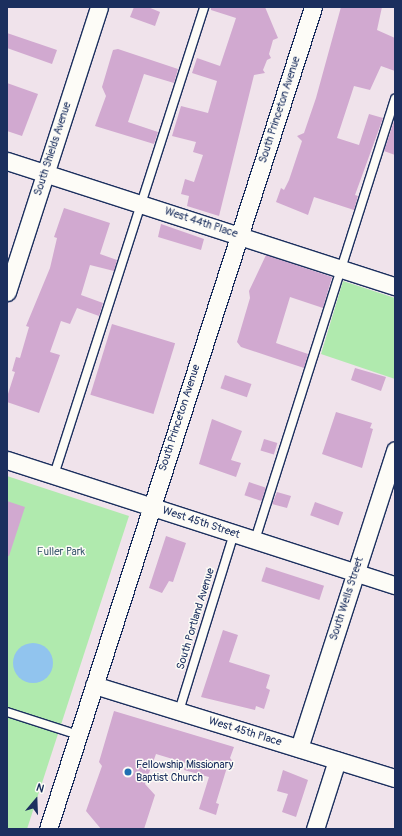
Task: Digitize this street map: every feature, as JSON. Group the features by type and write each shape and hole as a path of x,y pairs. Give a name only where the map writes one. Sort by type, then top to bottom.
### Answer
{"street":[{"name":"South Shields Avenue","path":"7,292 99,7"},
{"name":"South Princeton Avenue","path":"48,829 312,7"},
{"name":"West 44th Place","path":"7,161 395,286"},
{"name":"South Wells Street","path":"299,748 395,450"},
{"name":"West 45th Street","path":"7,460 395,585"},
{"name":"West 45th Place","path":"94,685 395,778"},
{"path":"315,829 337,760"}],"lane":[{"path":"54,475 204,7"},
{"path":"255,540 395,99"},
{"name":"South Portland Avenue","path":"179,711 234,533"},
{"path":"7,712 78,735"}],"green space":[{"path":"343,281 395,298 395,379 321,354"},
{"name":"Fuller Park","path":"7,476 129,516 27,829 7,829"}],"water":[{"path":"33,643 41,645 47,649 51,655 53,663 51,671 47,677 41,681 33,683 25,681 19,677 15,671 13,663 15,655 19,649 25,645"}],"building":[{"path":"134,7 148,7 160,12 155,26 130,17"},
{"path":"211,7 265,7 278,38 273,40 269,54 271,58 267,60 263,70 265,73 254,75 219,216 187,206 189,196 181,194 185,179 194,182 203,155 193,152 196,142 172,136 181,106 208,113 217,81 192,73 197,58 220,66 236,18 211,10"},
{"path":"341,7 382,7 377,30 395,38 395,71 381,66 370,90 354,86 337,138 359,145 369,114 383,118 355,195 358,196 354,210 314,197 308,215 276,202 281,188 284,190 289,180 302,141 297,136 304,133 316,98"},
{"path":"7,33 57,50 52,64 7,48"},
{"path":"118,49 178,69 174,83 144,74 128,122 158,132 154,144 95,126 106,96 102,87 110,60 113,50"},
{"path":"7,83 38,94 22,136 7,131"},
{"path":"394,121 395,122 395,155 384,151"},
{"path":"64,208 110,223 100,254 117,260 114,271 90,265 81,295 103,303 99,316 77,308 70,324 61,321 50,352 60,355 39,413 7,402 7,397 15,372 12,371 16,357 20,358 29,327 26,326 50,268 57,238 54,237"},
{"path":"161,224 204,239 201,250 158,237"},
{"path":"266,255 332,277 323,308 290,297 276,343 308,354 304,368 241,347 237,342 250,298 249,291"},
{"path":"112,324 175,343 153,414 90,395"},
{"path":"355,368 386,377 381,391 351,380"},
{"path":"225,375 251,384 247,397 220,388"},
{"path":"336,412 372,423 370,428 373,429 362,468 322,454"},
{"path":"212,419 242,431 231,460 241,463 236,477 199,464"},
{"path":"264,439 277,443 274,455 260,450"},
{"path":"249,482 266,488 261,501 244,495"},
{"path":"277,492 291,496 287,508 272,504"},
{"path":"7,501 25,507 9,556 7,556"},
{"path":"315,502 343,512 338,525 310,515"},
{"path":"166,536 186,543 173,582 169,581 162,593 149,588"},
{"path":"266,567 324,586 319,600 261,581"},
{"path":"223,630 238,635 229,662 270,675 266,688 270,690 264,709 256,706 255,710 201,697"},
{"name":"Fellowship Missionary Baptist Church","path":"114,711 234,747 230,758 233,762 228,764 216,803 219,804 216,815 199,809 209,777 184,770 186,763 156,754 145,784 155,795 144,829 101,829 86,811 102,766 99,762"},
{"path":"283,770 308,780 296,817 282,812 288,794 277,791"}],"place":[{"name":"Fellowship Missionary Baptist Church","path":"128,772"}]}
